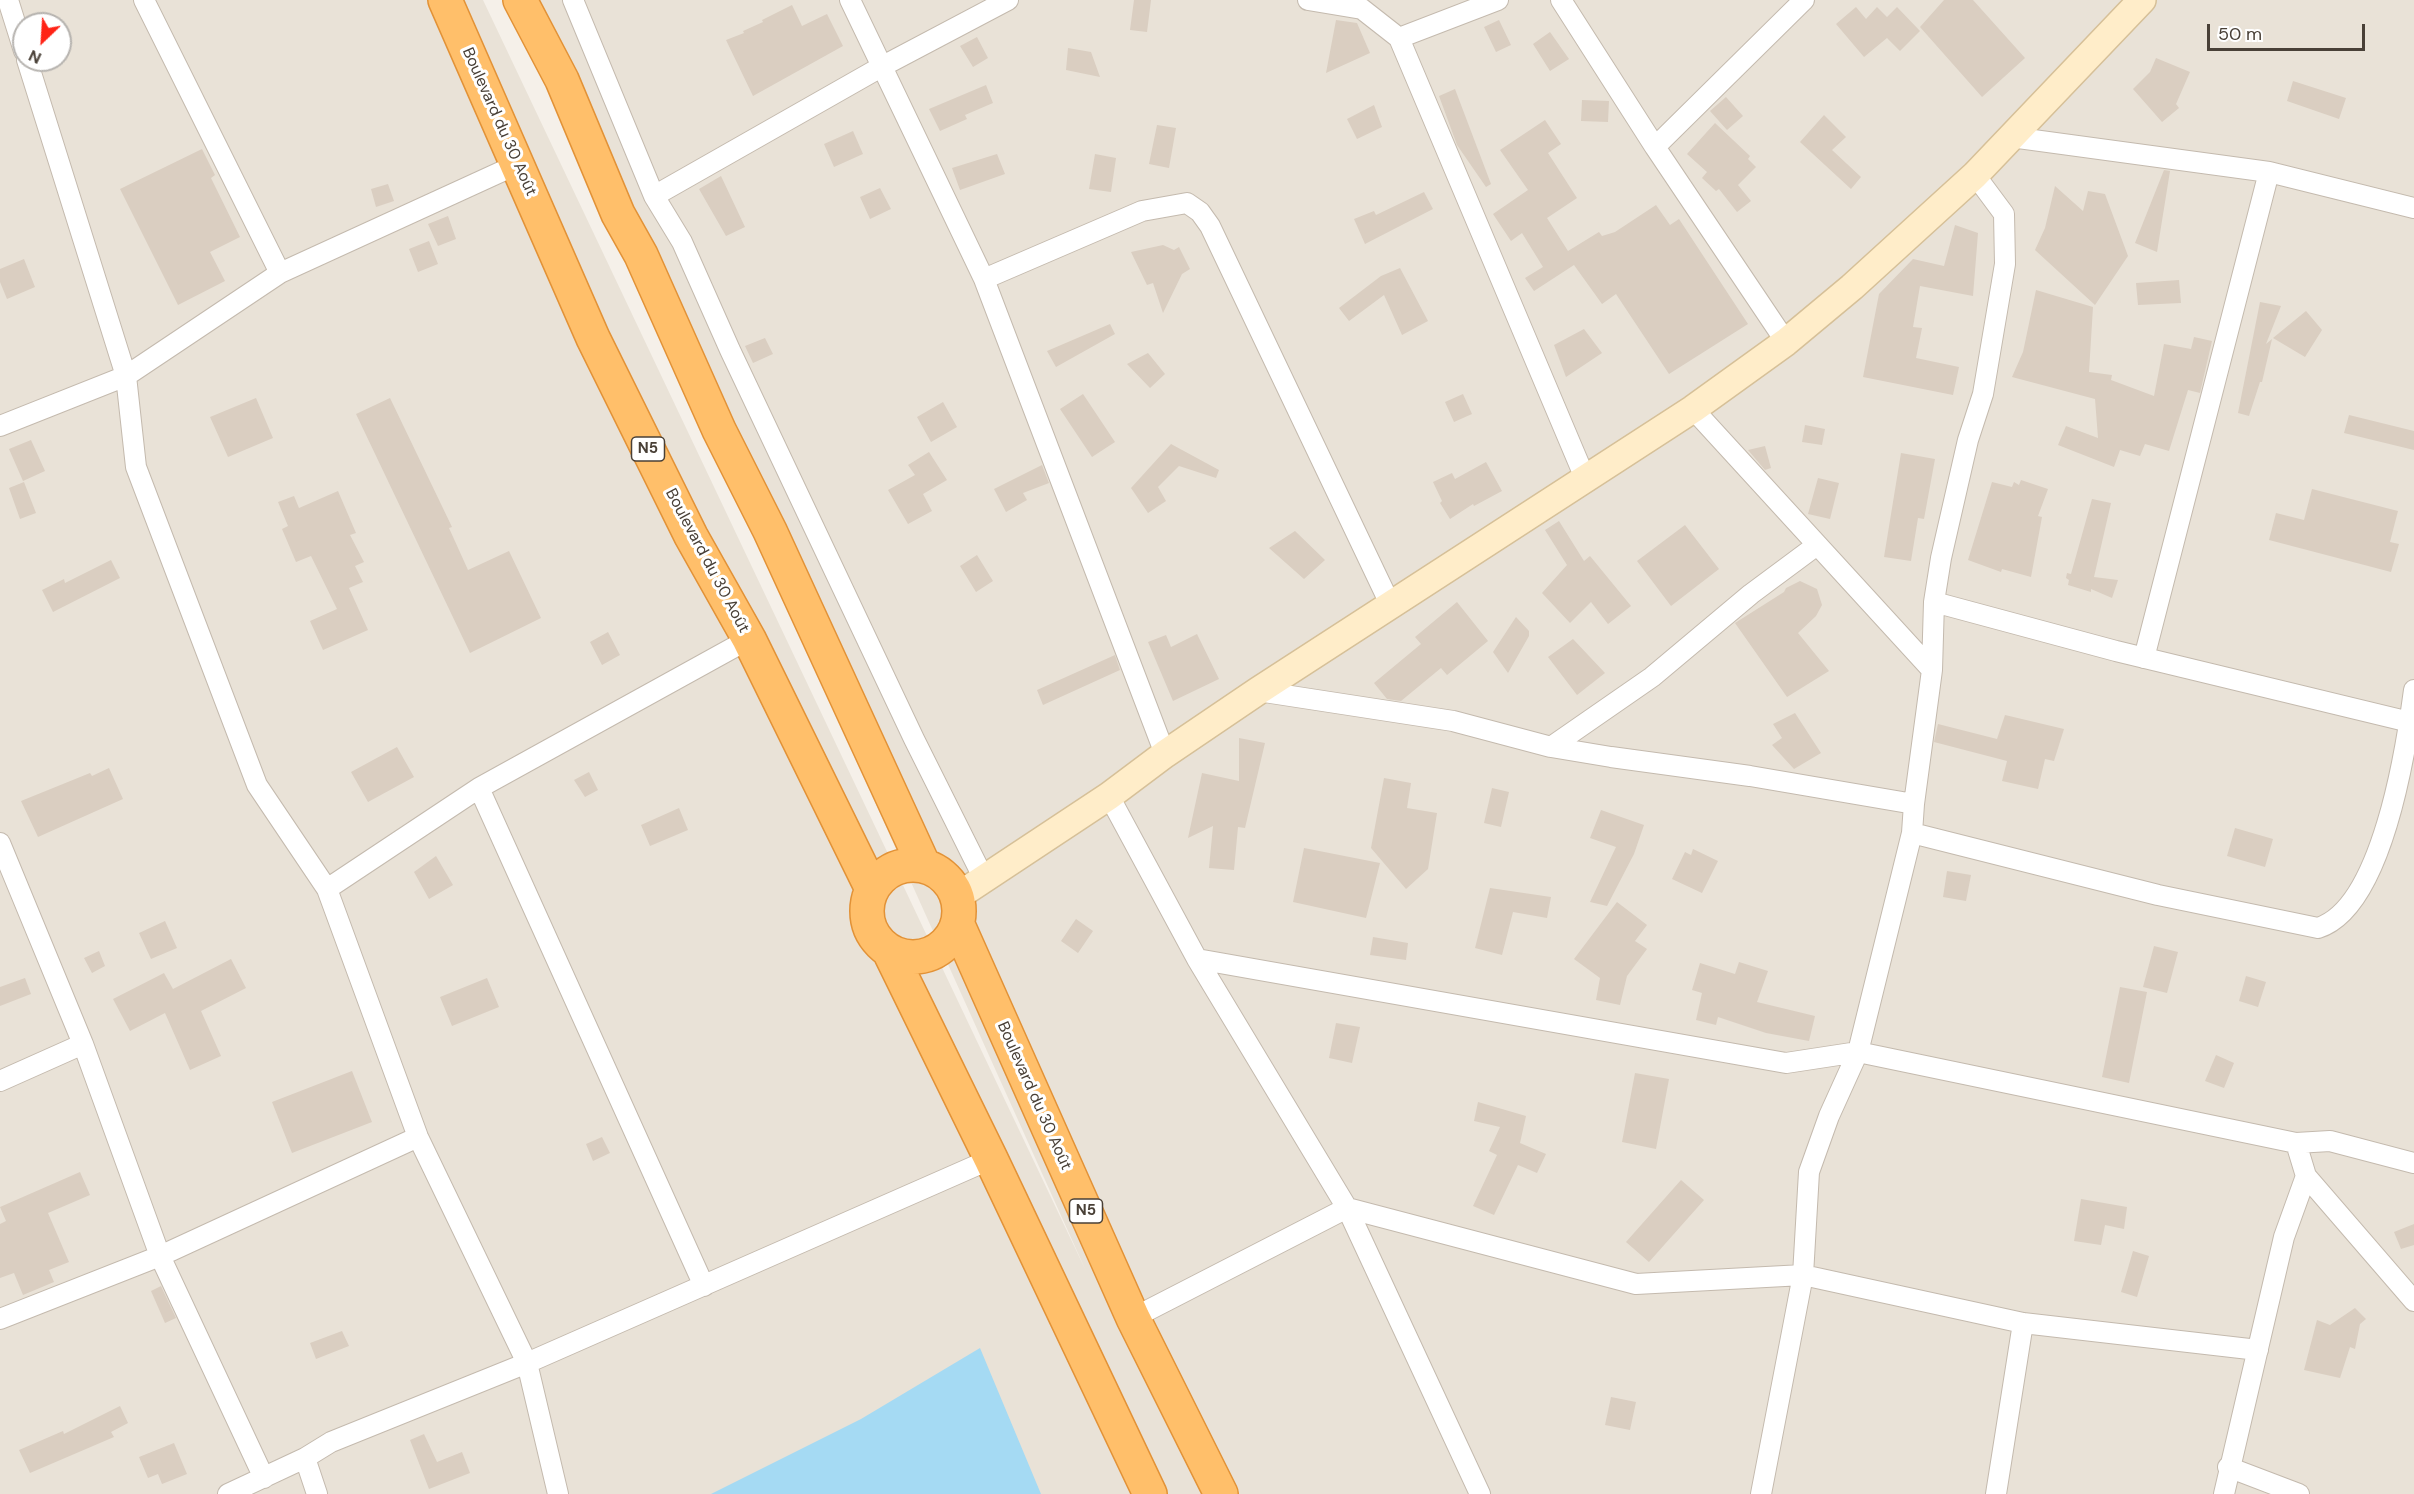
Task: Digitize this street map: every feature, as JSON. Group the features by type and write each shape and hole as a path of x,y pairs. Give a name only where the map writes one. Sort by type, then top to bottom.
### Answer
{"highway":[{"name":"Boulevard du 30 Août","path":"445,0 598,348 691,536 749,639 872,889"},
{"path":"520,0 562,80 618,214 641,255 719,430 770,531 924,866"},
{"path":"924,866 908,864 893,869 872,889 867,909 870,930 878,942 889,951 916,958 930,955 952,938 966,900"},
{"name":"N5","path":"924,866 939,872 966,900"},
{"name":"Boulevard du 30 Août","path":"966,900 1133,1318 1221,1494"},
{"path":"889,951 991,1159 1150,1494"}],"street":[{"path":"0,5 8,0"},
{"path":"144,0 280,273"},
{"path":"573,0 654,196 682,242 735,360 914,739 966,900 1165,754 1258,691 1693,409 1786,342 1852,287 1975,175 2142,0"},
{"path":"850,0 984,279 1165,754"},
{"path":"654,196 881,67 1008,0"},
{"path":"1308,0 1362,9 1399,38 1585,478"},
{"path":"1561,0 1655,147 1786,342"},
{"path":"1655,147 1804,0"},
{"path":"1399,38 1492,1"},
{"path":"31,72 126,376 136,467 256,785 327,889 418,1137 527,1363 558,1494"},
{"path":"2011,137 2268,172 2414,208"},
{"path":"0,426 126,376 280,273 518,164"},
{"path":"2144,657 2268,172"},
{"path":"1761,1494 1803,1275 1809,1172 1828,1116 1858,1052 1912,833 1932,670 1934,602 1941,558 1968,440 1983,394 2005,264 2004,213 1975,175"},
{"path":"984,279 1142,211 1187,203 1200,212 1210,226 1391,606"},
{"path":"1693,409 1932,670"},
{"path":"1551,747 1652,677 1750,594 1817,545"},
{"path":"1934,602 2412,723"},
{"path":"327,889 480,788 749,639"},
{"path":"1912,833 2158,895 2318,928 2328,925 2343,914 2366,877 2389,813 2412,723 2414,690"},
{"path":"1258,691 1453,721 1551,747 1914,804"},
{"path":"480,788 704,1286"},
{"path":"1109,796 1197,959 1347,1208 1480,1494"},
{"path":"0,843 83,1044 160,1256 264,1478"},
{"path":"1197,959 1786,1063 1858,1052 2296,1143 2330,1141 2414,1163"},
{"path":"0,1081 83,1044"},
{"path":"0,1319 160,1256 418,1137"},
{"path":"2296,1143 2306,1176 2414,1301"},
{"path":"228,1494 305,1458 331,1442 527,1363 991,1159"},
{"path":"2224,1494 2228,1467 2284,1238 2306,1176"},
{"path":"1133,1318 1347,1208 1636,1284 1803,1275 2023,1323 2258,1350"},
{"path":"1996,1494 2023,1323"},
{"path":"305,1458 317,1494"},
{"path":"2228,1467 2299,1494"}],"shaded area":[{"path":"0,0 483,0 1086,1271 514,0 2414,0 2414,1494 0,1494"}],"water":[{"path":"980,1348 1041,1494 711,1494 861,1419"}],"building":[{"path":"1134,0 1151,0 1147,32 1130,30"},
{"path":"1944,0 1973,0 2025,58 1982,97 1920,27"},
{"path":"792,5 802,26 827,14 843,46 753,96 726,40 744,33 743,31"},
{"path":"1856,7 1866,19 1877,7 1887,17 1897,7 1920,31 1900,51 1887,38 1864,57 1836,24"},
{"path":"1336,20 1357,23 1370,53 1326,73"},
{"path":"1499,20 1511,45 1496,52 1484,27"},
{"path":"1550,32 1569,59 1550,71 1533,44"},
{"path":"977,37 988,58 973,67 960,46"},
{"path":"1068,48 1091,52 1100,77 1066,70"},
{"path":"2156,58 2190,72 2176,104 2179,108 2162,122 2133,89 2150,72"},
{"path":"2293,81 2346,98 2339,119 2287,101"},
{"path":"986,85 993,103 965,115 967,119 940,131 929,109"},
{"path":"1455,89 1491,184 1486,187 1457,145 1439,96"},
{"path":"1726,97 1743,116 1727,130 1710,111"},
{"path":"1582,100 1609,101 1608,122 1581,121"},
{"path":"1374,105 1382,127 1357,139 1347,119"},
{"path":"1824,115 1846,137 1832,150 1861,177 1851,189 1800,142"},
{"path":"1545,120 1561,144 1548,153 1577,198 1547,218 1568,251 1599,232 1602,236 1615,232 1656,205 1670,225 1679,219 1748,324 1669,374 1616,294 1602,304 1574,265 1534,291 1525,278 1543,267 1522,233 1511,241 1493,214 1528,190 1500,150"},
{"path":"1715,123 1750,156 1748,159 1756,167 1738,185 1751,201 1737,212 1719,189 1716,191 1702,178 1707,172 1687,154"},
{"path":"1157,125 1176,128 1169,168 1149,164"},
{"path":"853,131 863,154 834,167 824,144"},
{"path":"202,149 215,175 211,178 240,237 210,252 225,281 178,305 120,189"},
{"path":"997,154 1005,174 960,190 952,168"},
{"path":"1095,154 1116,158 1111,192 1089,189"},
{"path":"2164,170 2170,171 2157,252 2135,243"},
{"path":"721,176 745,227 726,236 699,189"},
{"path":"388,184 394,201 376,207 371,189"},
{"path":"2055,186 2083,211 2088,191 2105,194 2128,256 2095,305 2035,250 2045,228"},
{"path":"880,188 891,209 870,219 860,197"},
{"path":"1424,192 1433,209 1365,244 1354,219 1374,211 1376,215"},
{"path":"448,216 456,239 438,246 428,224"},
{"path":"1955,225 1978,233 1973,296 1920,286 1913,327 1922,328 1916,358 1959,367 1953,395 1863,377 1879,294 1913,259 1944,266"},
{"path":"429,241 438,264 418,272 409,249"},
{"path":"1163,245 1174,250 1179,247 1190,269 1182,274 1163,313 1153,283 1147,285 1131,252"},
{"path":"24,259 35,287 7,299 0,282 0,269"},
{"path":"1400,268 1428,321 1402,335 1384,295 1349,321 1339,308 1381,276"},
{"path":"2179,280 2181,303 2138,305 2136,283"},
{"path":"2036,290 2093,307 2089,372 2112,375 2111,380 2154,396 2164,344 2191,349 2194,337 2212,341 2200,393 2188,390 2169,451 2145,444 2140,456 2120,450 2114,467 2058,445 2066,426 2098,438 2095,399 2012,377 2023,352"},
{"path":"2260,302 2281,306 2266,344 2272,339 2262,382 2260,382 2249,416 2238,413"},
{"path":"2306,311 2322,330 2305,357 2273,338"},
{"path":"1110,324 1115,334 1056,367 1047,351"},
{"path":"1584,329 1602,353 1566,377 1554,345"},
{"path":"765,338 773,354 753,363 745,346"},
{"path":"1148,353 1165,374 1150,388 1127,364"},
{"path":"1083,394 1115,442 1092,457 1060,409"},
{"path":"1463,394 1472,414 1454,422 1445,402"},
{"path":"256,398 273,438 228,457 210,417"},
{"path":"390,398 452,527 449,528 468,570 509,551 541,618 470,653 356,414"},
{"path":"943,402 957,427 931,442 917,417"},
{"path":"2349,415 2414,431 2414,450 2344,433"},
{"path":"1805,425 1825,429 1822,445 1802,442"},
{"path":"31,440 45,471 23,481 9,449"},
{"path":"1171,444 1219,470 1216,478 1179,466 1158,487 1166,501 1148,513 1131,488"},
{"path":"1765,446 1771,468 1765,470 1748,450"},
{"path":"929,452 947,480 923,494 932,511 908,524 888,490 915,475 908,465"},
{"path":"1901,453 1935,459 1924,519 1918,518 1911,561 1884,557"},
{"path":"1486,462 1502,491 1474,506 1473,504 1450,519 1440,503 1442,501 1433,482 1452,473 1455,479"},
{"path":"1042,465 1049,483 1023,493 1027,500 1006,512 994,489"},
{"path":"1818,478 1839,483 1830,519 1808,514"},
{"path":"2021,480 2048,489 2038,516 2042,517 2031,577 2002,569 2001,572 1968,560 1992,482 2012,487 2014,482 2019,485"},
{"path":"24,482 36,513 20,519 9,488"},
{"path":"2312,489 2398,511 2390,542 2399,544 2391,572 2269,540 2276,513 2304,520"},
{"path":"338,491 356,533 350,535 364,562 355,566 363,582 349,588 368,630 323,650 310,621 337,609 311,556 296,562 282,529 288,526 278,502 294,496 299,508"},
{"path":"2092,499 2111,503 2094,577 2118,580 2112,598 2091,589 2091,592 2068,585 2069,580 2066,578 2067,573 2071,574"},
{"path":"1559,521 1584,561 1590,556 1631,606 1608,624 1591,602 1570,623 1542,593 1567,565 1545,530"},
{"path":"1685,525 1719,569 1671,606 1637,561"},
{"path":"1295,531 1325,560 1304,579 1269,548"},
{"path":"977,555 993,581 976,592 960,566"},
{"path":"111,560 120,578 53,612 42,590 64,579 65,583"},
{"path":"1800,581 1817,589 1822,605 1816,616 1798,633 1829,671 1787,697 1735,623"},
{"path":"1457,602 1488,641 1447,675 1441,668 1401,701 1387,699 1374,683 1421,644 1415,637"},
{"path":"1516,617 1529,631 1529,636 1508,673 1493,652"},
{"path":"608,632 620,655 602,665 590,642"},
{"path":"1197,634 1219,679 1173,701 1148,642 1166,635 1171,647"},
{"path":"1573,639 1605,673 1577,695 1548,657"},
{"path":"1115,655 1120,670 1043,705 1037,690"},
{"path":"1795,713 1821,753 1794,769 1772,745 1782,738 1773,724"},
{"path":"2005,715 2064,729 2054,761 2045,759 2038,789 2002,781 2007,761 1934,742 1938,724 1997,739"},
{"path":"1239,738 1265,743 1245,828 1238,827 1234,870 1209,868 1213,826 1188,838 1202,773 1239,781"},
{"path":"397,747 414,777 368,802 351,772"},
{"path":"109,768 123,799 38,837 21,801 90,773 92,776"},
{"path":"589,772 598,790 585,797 574,780"},
{"path":"1384,778 1411,783 1407,808 1437,813 1428,869 1406,889 1371,848"},
{"path":"1492,788 1509,792 1501,827 1484,823"},
{"path":"679,808 688,830 650,846 641,825"},
{"path":"1601,810 1644,825 1634,854 1607,906 1590,902 1616,847 1590,838"},
{"path":"2235,828 2273,839 2265,867 2227,856"},
{"path":"1304,848 1380,863 1366,918 1293,902"},
{"path":"1693,849 1718,861 1702,893 1672,879 1685,852 1691,855"},
{"path":"436,856 453,885 429,899 414,872"},
{"path":"1947,871 1971,875 1966,901 1943,897"},
{"path":"1490,888 1551,897 1547,918 1513,912 1502,955 1475,948"},
{"path":"1617,902 1647,925 1635,941 1647,949 1627,976 1620,1005 1596,1000 1600,978 1574,959"},
{"path":"1076,919 1093,931 1078,953 1061,941"},
{"path":"165,921 177,948 151,959 139,933"},
{"path":"1373,937 1408,943 1406,960 1370,955"},
{"path":"2154,946 2178,952 2167,993 2143,987"},
{"path":"99,951 105,966 92,973 84,958"},
{"path":"231,959 246,988 201,1011 221,1056 190,1070 165,1013 130,1031 113,999 164,973 173,989"},
{"path":"1739,962 1768,971 1757,1002 1815,1016 1809,1041 1766,1033 1718,1017 1716,1025 1696,1020 1702,993 1692,990 1700,963 1735,974"},
{"path":"2246,976 2266,982 2258,1007 2239,1001"},
{"path":"25,978 31,994 0,1006 0,987"},
{"path":"487,978 499,1007 452,1026 440,997"},
{"path":"2120,987 2147,992 2129,1083 2102,1077"},
{"path":"1336,1023 1360,1027 1352,1063 1329,1058"},
{"path":"2216,1055 2234,1063 2224,1088 2205,1081"},
{"path":"352,1071 372,1122 292,1153 272,1102"},
{"path":"1635,1073 1669,1079 1656,1149 1622,1142"},
{"path":"1478,1102 1526,1116 1520,1143 1546,1154 1537,1173 1518,1165 1494,1215 1473,1206 1497,1155 1489,1151 1500,1127 1474,1121"},
{"path":"602,1137 610,1153 593,1161 586,1144"},
{"path":"80,1172 90,1195 48,1213 69,1262 49,1270 54,1282 23,1295 14,1273 0,1278 0,1224 6,1221 0,1207"},
{"path":"1681,1180 1704,1200 1649,1262 1626,1242"},
{"path":"2081,1199 2127,1207 2124,1229 2105,1225 2101,1245 2074,1241"},
{"path":"2414,1224 2414,1245 2401,1249 2394,1232"},
{"path":"2133,1251 2149,1256 2137,1297 2121,1292"},
{"path":"161,1286 176,1318 165,1323 151,1291"},
{"path":"2355,1308 2366,1319 2360,1324 2355,1349 2350,1347 2340,1378 2304,1370 2317,1320 2330,1325"},
{"path":"342,1331 349,1346 316,1359 310,1343"},
{"path":"1611,1397 1636,1402 1630,1430 1605,1425"},
{"path":"120,1406 128,1423 111,1432 114,1437 30,1473 19,1450 63,1431 64,1434"},
{"path":"424,1434 437,1462 462,1452 470,1473 429,1489 410,1440"},
{"path":"174,1443 187,1474 162,1484 158,1474 148,1478 139,1457"}]}
